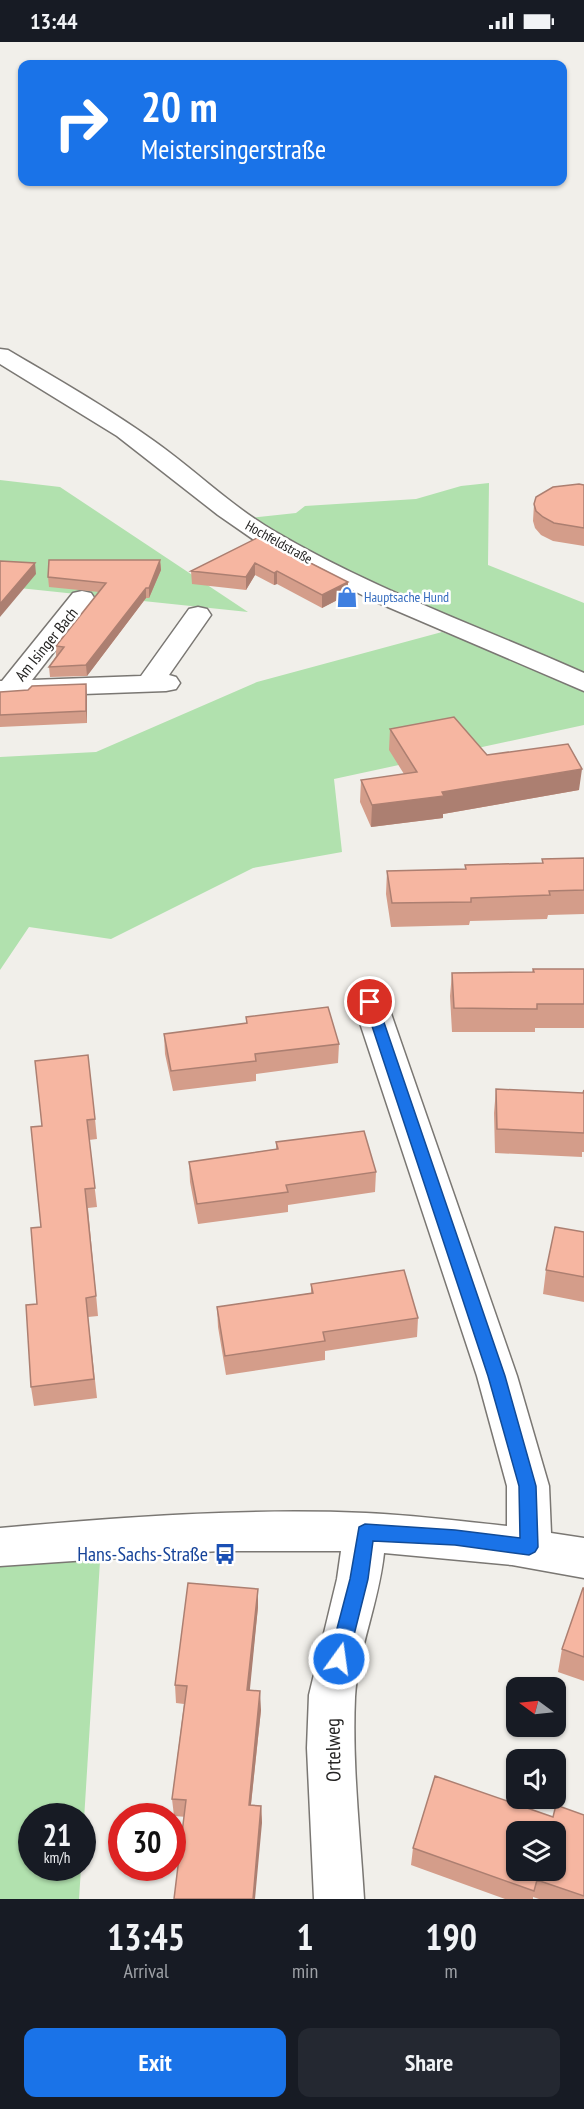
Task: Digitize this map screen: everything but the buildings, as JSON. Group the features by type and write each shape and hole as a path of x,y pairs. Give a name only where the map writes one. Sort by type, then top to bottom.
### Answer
{"street":[{"name":"Hochfeldstraße","path":"0,355 109,421 164,460 234,516 266,537 356,583 584,683"},
{"name":"Am Isinger Bach","path":"5,688 82,599"},
{"name":"Am Isinger Bach","path":"5,688 158,682 198,615"},
{"path":"370,1002 497,1376 528,1486 529,1547"},
{"path":"0,1547 163,1533 365,1532 455,1538 529,1547 584,1558"},
{"name":"Ortelweg","path":"339,1899 331,1748 333,1695 339,1659 359,1579 365,1532"}],"green space":[{"path":"0,480 60,487 248,612 0,586"},
{"path":"489,483 488,565 584,603 584,681 425,604 329,563 248,518 296,513 305,506 416,499 461,486"},
{"path":"442,632 584,686 584,725 334,779 342,852 253,868 111,939 29,927 0,970 0,757 96,752 257,682"},
{"path":"101,1545 85,1803 18,1803 18,1881 80,1881 79,1899 0,1899 0,1559"}],"place":[{"name":"Hauptsache Hund","path":"347,597"},
{"name":"Hans-Sachs-Straße","path":"225,1554"}],"route":[{"path":"339,1659 359,1579 365,1532 455,1538 529,1547 528,1486 497,1376 370,1002"}]}
